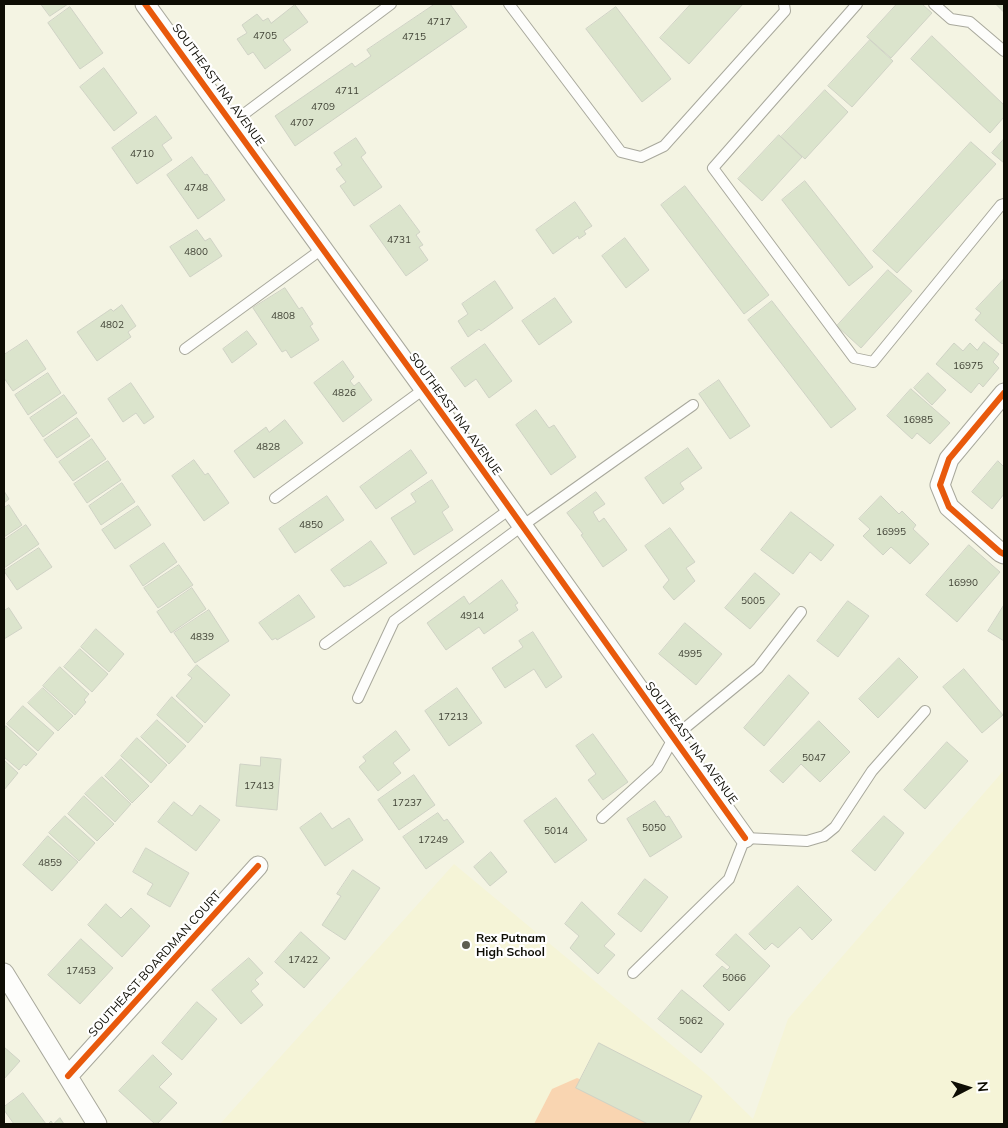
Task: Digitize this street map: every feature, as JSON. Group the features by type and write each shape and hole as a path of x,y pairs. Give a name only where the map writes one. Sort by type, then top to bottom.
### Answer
{"street":[{"name":"SOUTHEAST INA AVENUE","path":"145,4 424,389 745,838"},
{"path":"1004,393 949,459 940,485 950,507 1004,554"},
{"name":"SOUTHEAST BOARDMAN COURT","path":"68,1076 258,866"},
{"path":"4,973 97,1124"}],"lane":[{"path":"232,123 391,4"},
{"path":"509,4 621,152 641,157 664,146 785,11 784,4"},
{"path":"857,4 712,168 854,358 872,362 1001,205 1004,204"},
{"path":"934,4 951,19 970,22 1004,51"},
{"path":"185,348 322,249"},
{"path":"275,498 424,389"},
{"path":"358,698 394,622 522,526 693,405"},
{"path":"325,644 510,509"},
{"path":"602,818 656,768 674,738 758,668 802,612"},
{"path":"633,973 729,879 745,838 807,841 824,836 836,827 872,771 925,711"}],"shaded area":[{"name":"Rex Putnam High School","path":"1004,770 1004,1124 220,1124 454,864 710,1077 753,1119 788,1019"},
{"path":"577,1078 685,1124 534,1124 552,1089"}],"building":[{"path":"41,4 68,4 50,16"},
{"path":"435,4 450,4 467,27 295,146 275,116 352,63 355,67 371,56 367,50"},
{"path":"691,4 743,4 689,64 660,38"},
{"path":"897,4 922,4 932,13 891,58 867,37"},
{"path":"996,4 1004,4 1004,12"},
{"path":"295,5 308,22 283,40 291,50 265,69 253,52 248,55 237,39 247,33 242,25 257,14 263,21 268,18 271,23"},
{"path":"70,7 103,53 80,69 48,23"},
{"path":"616,7 671,79 642,102 586,29"},
{"path":"932,36 1004,105 1004,117 990,133 911,59"},
{"path":"870,40 893,61 852,107 828,86"},
{"path":"104,68 137,113 114,131 80,87"},
{"path":"825,90 848,112 805,159 781,137"},
{"path":"156,116 172,138 162,145 172,160 137,184 112,148"},
{"path":"779,135 802,157 762,201 738,179"},
{"path":"356,138 366,153 361,157 382,187 354,206 340,186 346,182 336,169 342,165 334,153"},
{"path":"1004,139 1004,163 992,153"},
{"path":"971,142 996,164 897,273 873,251"},
{"path":"192,157 205,175 207,174 225,200 198,219 167,175"},
{"path":"805,181 873,267 849,286 782,200"},
{"path":"685,186 769,295 744,314 661,205"},
{"path":"575,202 592,226 584,231 586,234 579,239 578,236 553,254 536,230"},
{"path":"400,205 420,232 416,235 423,245 419,247 428,260 406,276 370,226"},
{"path":"197,230 205,241 210,238 222,256 190,277 170,247"},
{"path":"625,238 649,270 626,288 602,256"},
{"path":"888,270 912,291 861,348 837,326"},
{"path":"1004,279 1004,342 1002,344 975,320 981,313 976,309"},
{"path":"495,281 513,308 481,331 479,329 468,337 458,321 468,314 462,304"},
{"path":"285,288 299,309 302,307 313,324 310,326 319,340 291,358 286,350 282,352 253,308"},
{"path":"555,298 572,322 539,345 522,321"},
{"path":"772,301 856,409 831,428 748,320"},
{"path":"122,305 136,326 128,332 131,337 97,361 77,332 111,309 113,311"},
{"path":"247,331 257,344 232,363 223,349"},
{"path":"27,340 46,369 13,391 4,378 4,355"},
{"path":"984,342 999,354 993,362 999,368 983,387 979,383 971,393 936,364 954,343 963,351 970,343 977,350"},
{"path":"485,344 512,381 489,398 476,379 465,387 451,368"},
{"path":"343,361 354,377 350,381 354,386 359,382 372,400 343,422 314,383"},
{"path":"48,373 61,393 28,415 15,395"},
{"path":"928,373 946,390 932,405 914,388"},
{"path":"719,380 750,426 730,439 699,394"},
{"path":"131,383 154,417 144,424 136,413 123,422 108,399"},
{"path":"911,389 950,423 930,444 917,433 912,439 887,416"},
{"path":"64,395 77,413 43,437 30,418"},
{"path":"536,410 549,428 554,425 576,457 551,475 516,425"},
{"path":"77,418 90,436 57,458 44,440"},
{"path":"285,420 303,443 254,478 234,451 266,427 269,432"},
{"path":"92,439 106,459 73,481 59,462"},
{"path":"688,448 702,468 680,483 684,489 663,504 645,478"},
{"path":"411,450 427,473 376,509 360,487"},
{"path":"194,460 205,475 208,473 229,503 204,521 172,476"},
{"path":"108,461 121,480 87,503 74,484"},
{"path":"998,461 1004,467 1004,494 992,509 972,492"},
{"path":"432,480 449,507 442,512 453,530 414,555 391,518 416,502 411,494"},
{"path":"122,483 135,502 101,525 89,506"},
{"path":"4,491 9,499 4,503"},
{"path":"596,492 605,504 593,512 599,522 604,518 627,550 603,567 581,535 583,534 567,513"},
{"path":"327,496 344,520 295,553 279,529"},
{"path":"881,496 899,514 902,511 916,525 913,529 929,544 910,564 891,547 883,555 863,536 870,529 859,519"},
{"path":"9,505 22,525 4,537 4,508"},
{"path":"138,506 151,525 115,549 102,530"},
{"path":"791,512 834,545 821,561 810,552 793,574 761,550"},
{"path":"26,525 39,544 4,568 4,540"},
{"path":"670,528 695,562 686,568 695,581 674,600 663,587 669,580 645,546"},
{"path":"371,541 387,563 349,586 344,587 331,570"},
{"path":"164,543 177,562 143,586 130,566"},
{"path":"969,545 1000,572 957,622 926,595"},
{"path":"39,548 52,567 17,590 4,571"},
{"path":"179,565 193,585 158,608 144,588"},
{"path":"755,573 780,594 750,629 725,608"},
{"path":"502,580 518,603 515,605 518,610 484,634 479,627 446,650 427,623 464,596 469,604"},
{"path":"192,588 206,609 171,633 157,612"},
{"path":"299,595 315,617 277,640 276,638 272,640 259,623"},
{"path":"848,601 869,616 838,657 817,641"},
{"path":"1004,605 1004,641 988,631"},
{"path":"9,608 22,628 4,639 4,611"},
{"path":"209,610 229,641 195,663 174,633"},
{"path":"685,623 722,654 696,685 659,654"},
{"path":"96,629 124,654 109,672 81,647"},
{"path":"533,632 562,677 546,688 534,669 505,688 492,668 523,647 519,641"},
{"path":"80,649 108,674 92,692 64,667"},
{"path":"899,658 918,677 878,718 859,699"},
{"path":"197,665 230,695 205,723 176,696 192,678 188,675"},
{"path":"60,667 89,694 84,700 86,702 75,715 43,686"},
{"path":"964,669 1003,715 982,733 943,687"},
{"path":"789,675 809,693 764,746 744,728"},
{"path":"43,688 73,716 58,731 28,703"},
{"path":"457,688 482,723 449,746 425,711"},
{"path":"172,697 203,726 188,743 157,715"},
{"path":"23,706 54,733 38,751 7,724"},
{"path":"157,720 186,746 169,764 141,737"},
{"path":"819,721 850,752 820,782 801,764 783,783 770,771"},
{"path":"6,726 37,754 26,766 24,764 19,770 4,757 4,729"},
{"path":"396,731 410,750 393,763 401,773 378,791 359,767 366,761 363,757"},
{"path":"593,734 628,782 603,800 588,780 596,774 576,746"},
{"path":"137,738 167,765 151,783 121,756"},
{"path":"947,742 968,761 925,809 904,790"},
{"path":"261,757 281,759 277,810 236,806 240,764 260,766"},
{"path":"121,759 149,786 132,803 105,776"},
{"path":"4,760 18,773 4,790"},
{"path":"414,775 435,805 399,830 378,800"},
{"path":"102,777 131,804 115,822 85,794"},
{"path":"84,796 114,824 97,841 68,814"},
{"path":"556,798 587,840 555,863 524,821"},
{"path":"655,801 666,817 669,816 682,837 650,857 627,819"},
{"path":"174,802 192,816 200,805 220,820 196,851 158,822"},
{"path":"321,813 332,829 349,818 363,840 325,866 300,828"},
{"path":"438,813 444,821 447,819 464,842 426,869 403,837"},
{"path":"65,816 95,843 79,861 49,833"},
{"path":"884,816 904,833 875,871 852,851"},
{"path":"48,836 78,862 52,891 23,865"},
{"path":"146,848 189,873 170,907 147,894 153,884 133,872"},
{"path":"491,852 507,872 490,886 474,867"},
{"path":"353,870 380,888 345,940 322,925 341,896 337,894"},
{"path":"645,879 668,897 641,932 618,914"},
{"path":"798,886 832,920 812,940 800,927 778,948 772,943 765,950 749,934"},
{"path":"582,902 615,934 604,946 615,955 598,974 570,948 579,936 565,924"},
{"path":"106,904 121,918 131,908 150,926 122,957 88,925"},
{"path":"301,932 330,958 304,988 275,962"},
{"path":"736,934 770,966 729,1011 703,986 722,966 727,970 730,967 716,955"},
{"path":"81,939 113,968 80,1004 48,975"},
{"path":"249,958 263,973 255,980 259,984 251,991 263,1005 241,1024 212,990"},
{"path":"682,990 724,1024 701,1053 658,1019"},
{"path":"197,1002 217,1019 182,1060 162,1043"},
{"path":"599,1043 702,1096 688,1124 648,1124 576,1088"},
{"path":"4,1047 20,1061 4,1079"},
{"path":"153,1055 172,1074 159,1087 177,1103 157,1124 119,1091"},
{"path":"23,1093 46,1124 14,1124 4,1110 4,1107"},
{"path":"60,1118 64,1124 53,1124"}],"cycle path":[{"path":"145,4 459,437 745,838"},
{"path":"1004,393 949,459 940,485 949,507 1004,554"},
{"path":"68,1076 258,866"}],"place":[{"name":"Rex Putnam High School","path":"466,945"}]}
